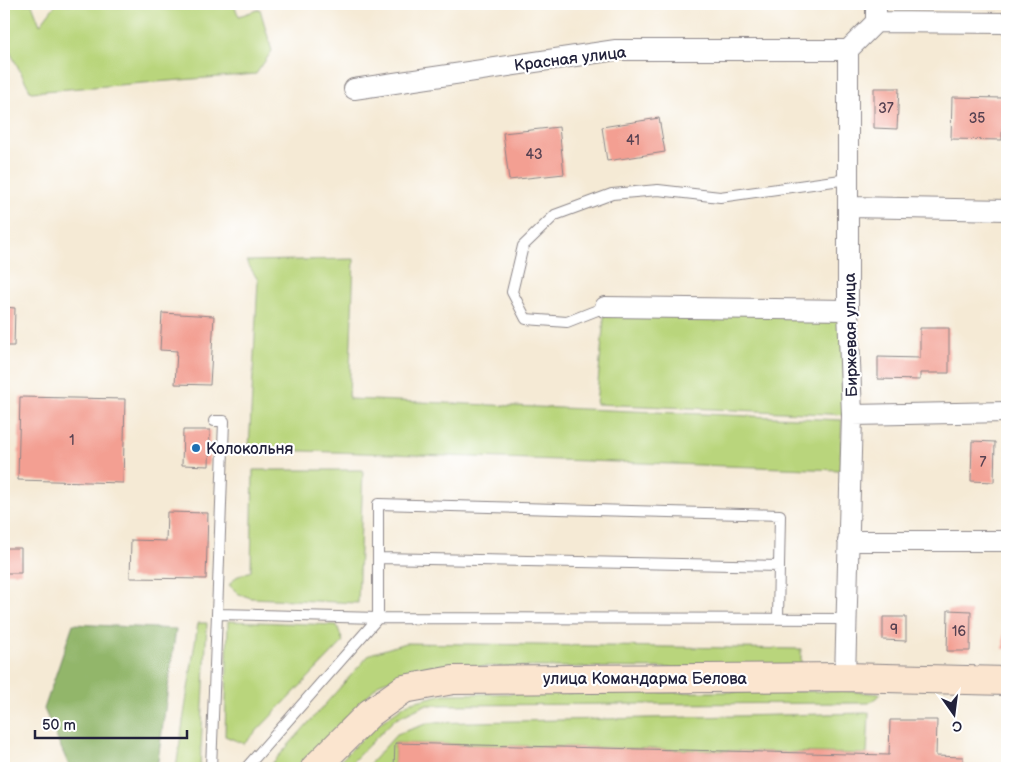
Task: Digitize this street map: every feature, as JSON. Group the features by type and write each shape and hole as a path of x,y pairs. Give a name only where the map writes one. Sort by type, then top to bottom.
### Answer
{"main road":[{"name":"улица Командарма Белова","path":"315,768 370,713 404,689 453,680 845,677 1007,681"}],"street":[{"path":"848,50 876,13 1007,24"},
{"name":"Красная улица","path":"354,89 616,50 848,50"},
{"name":"Биржевая улица","path":"845,677 852,415 848,310 848,50"},
{"path":"849,207 1007,210"},
{"path":"605,307 848,310"},
{"path":"852,415 1007,412"},
{"path":"848,542 1007,541"}],"lane":[{"path":"605,307 566,322 526,319 512,292 523,246 555,215 612,194 658,190 720,197 848,179"},
{"path":"211,768 224,421 214,421"},
{"path":"246,768 378,618 378,504 780,515 778,617"},
{"path":"378,558 779,566"},
{"path":"217,614 378,618 778,617 847,619"}],"green space":[{"path":"4,4 32,4 40,25 56,4 233,4 239,16 260,9 272,51 256,74 31,92 8,48"},
{"path":"354,259 349,399 842,420 840,470 249,449 258,280 246,261"},
{"path":"605,307 848,310 852,415 596,404"},
{"path":"253,470 363,470 358,603 251,598 239,594 229,585 236,577 251,571"},
{"path":"228,621 337,625 343,642 244,744 225,736"},
{"path":"198,623 207,623 200,768 176,768"},
{"path":"73,624 176,629 157,768 70,768 44,709"},
{"path":"405,643 801,649 801,669 428,666 380,683 296,768 268,768 370,654"},
{"path":"849,691 881,694 869,703 425,705 394,720 346,768 333,768 374,727 408,703 444,694"},
{"path":"869,713 867,754 395,743 394,768 366,768 397,734 429,723"}],"building":[{"path":"874,88 899,88 897,129 874,128"},
{"path":"952,97 1003,98 1002,140 951,139"},
{"path":"659,118 665,152 607,161 602,127"},
{"path":"559,127 564,174 509,180 503,133"},
{"path":"4,307 15,308 14,346 4,346"},
{"path":"162,313 214,316 210,385 175,384 177,351 160,350"},
{"path":"920,328 949,328 949,373 920,373 920,380 878,379 878,357 920,358"},
{"path":"20,397 125,399 123,483 18,480"},
{"name":"Колокольня","path":"183,430 210,430 209,466 182,465"},
{"path":"972,441 995,442 994,482 971,481"},
{"path":"167,512 208,513 206,579 130,578 131,540 166,541"},
{"path":"4,548 21,548 21,573 4,573"},
{"path":"948,610 971,611 970,651 947,651"},
{"path":"1004,615 1007,615 1007,649 1003,649"},
{"path":"883,617 906,617 906,641 883,640"},
{"path":"890,720 937,720 936,756 963,757 963,768 394,768 395,743 889,755"}],"place":[{"name":"Колокольня","path":"196,448"}]}
